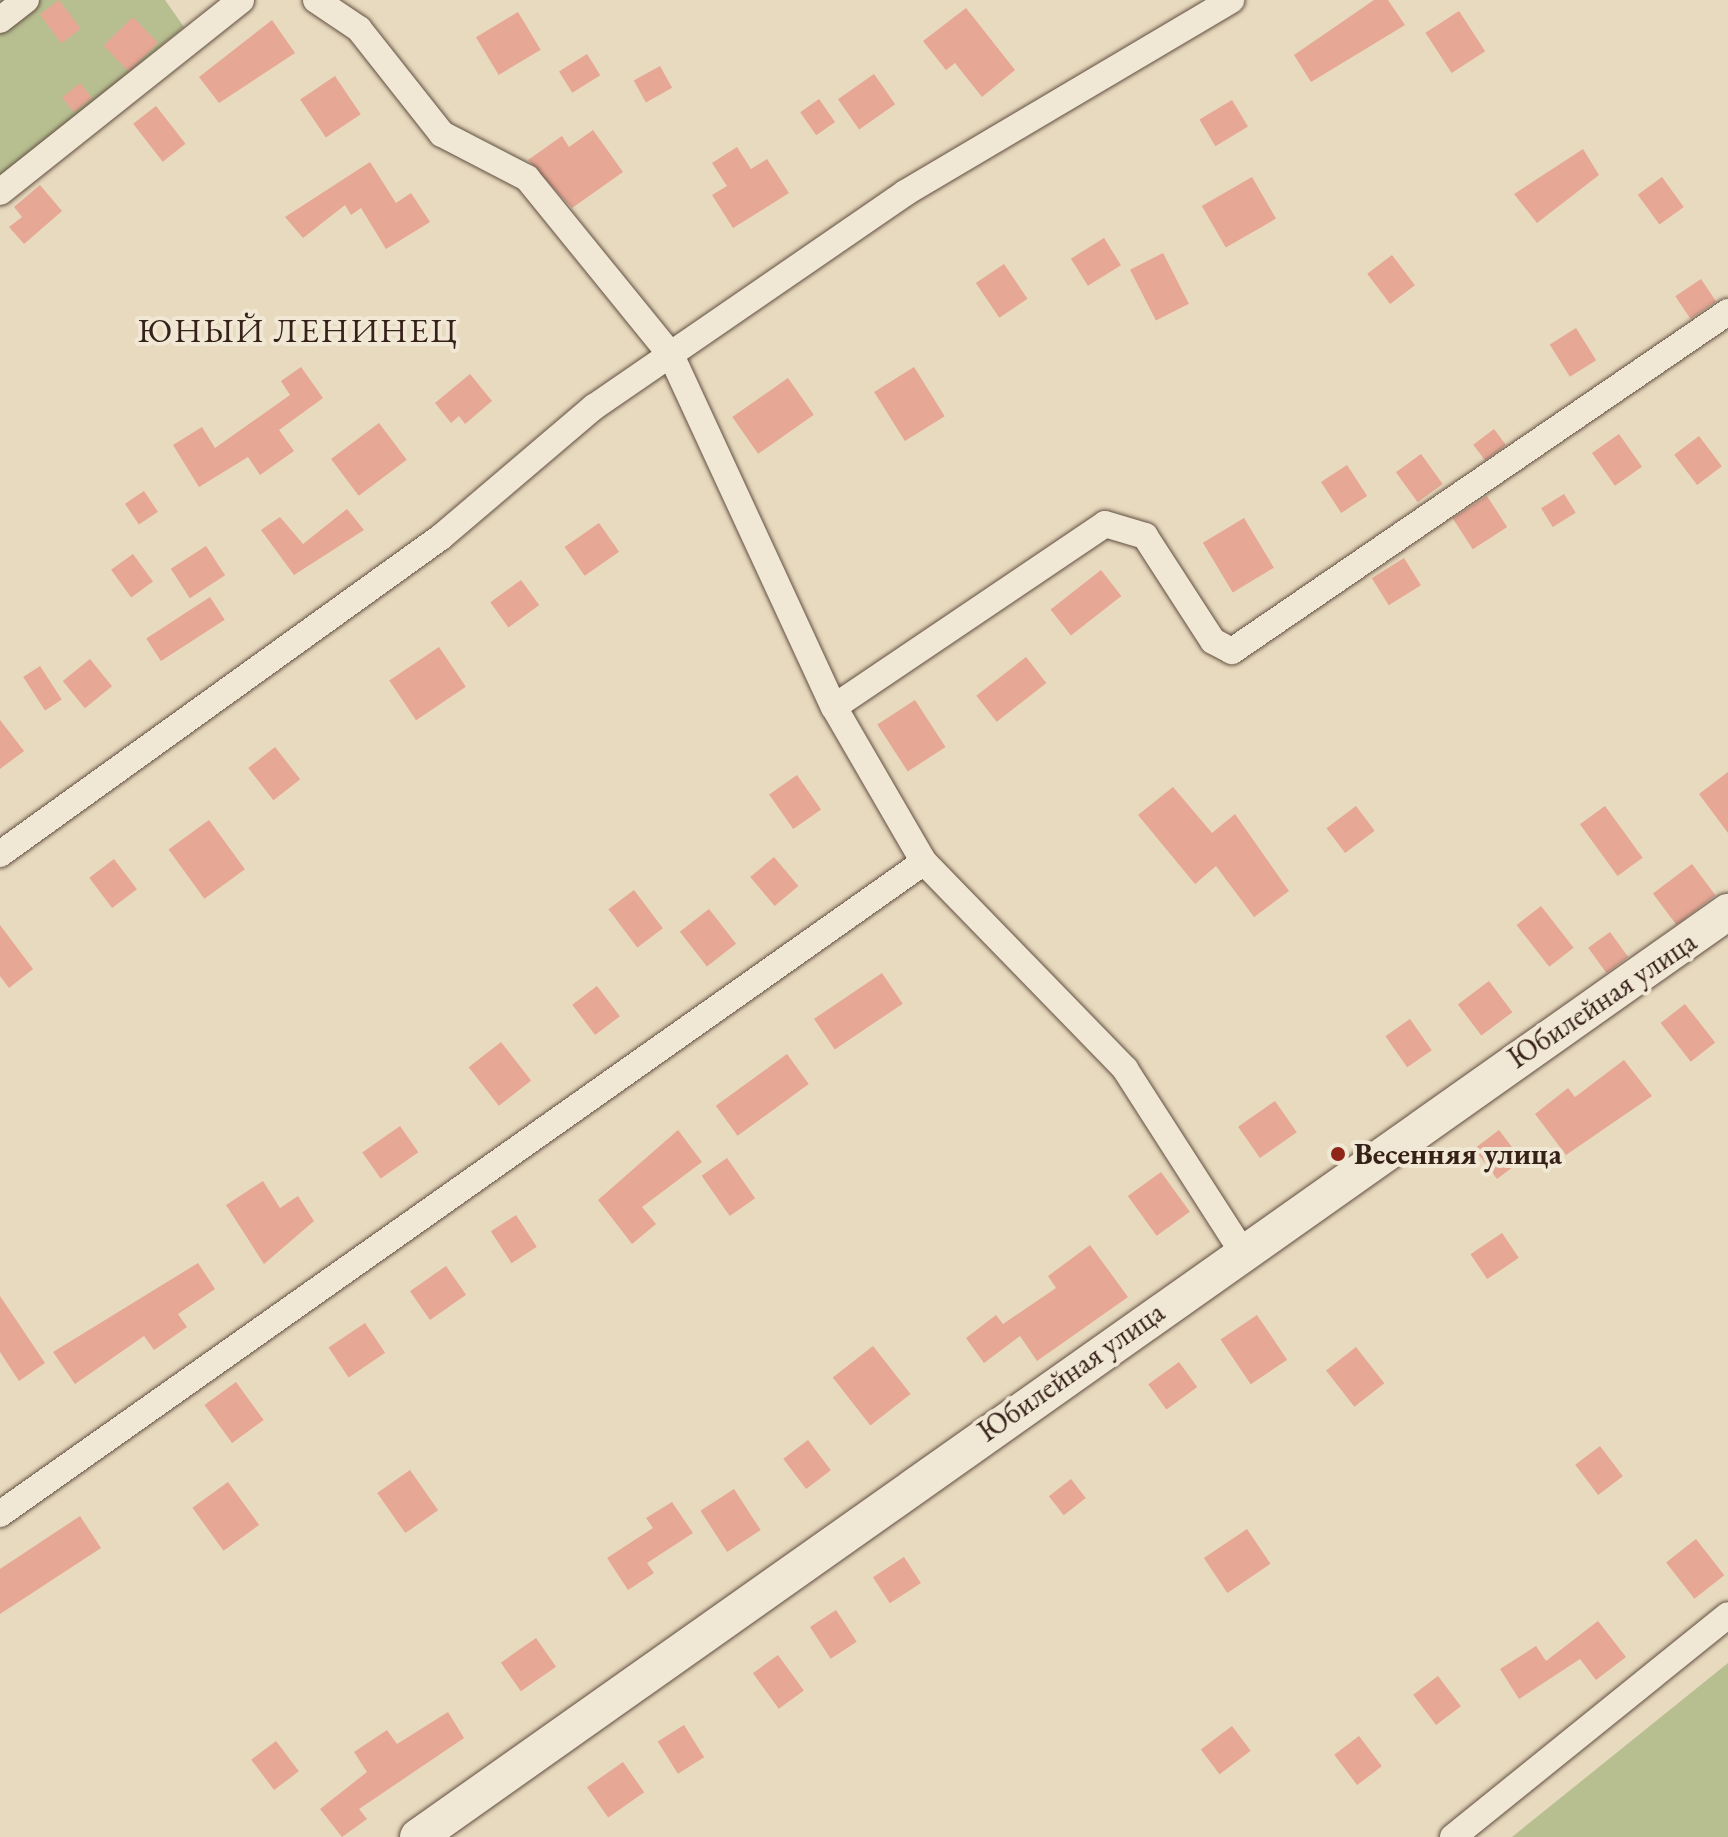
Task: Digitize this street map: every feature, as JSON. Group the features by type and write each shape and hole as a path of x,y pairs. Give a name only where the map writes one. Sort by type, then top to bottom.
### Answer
{"street":[{"path":"0,20 26,0"},
{"path":"0,192 241,0"},
{"path":"316,0 359,29 442,134 527,178 671,355 834,707 924,862 1125,1069 1241,1250"},
{"path":"0,854 441,537 594,407 905,193 1231,0"},
{"path":"834,707 1105,524 1145,536 1213,641 1232,651 1728,312"},
{"path":"0,1514 924,862"},
{"name":"Юбилейная улица","path":"418,1837 1241,1250 1728,912"},
{"path":"1453,1837 1728,1615"}],"green space":[{"path":"0,0 165,0 184,27 0,178"},
{"path":"1728,1663 1728,1837 1512,1837"}],"building":[{"path":"59,0 81,29 61,43 40,14"},
{"path":"1374,0 1388,0 1405,25 1311,82 1294,55"},
{"path":"966,8 1015,70 982,97 955,63 946,70 923,41"},
{"path":"1459,11 1485,51 1452,73 1425,33"},
{"path":"518,12 541,50 499,75 476,37"},
{"path":"133,17 158,43 129,71 104,45"},
{"path":"272,20 295,53 219,103 199,77"},
{"path":"587,54 600,75 572,93 559,71"},
{"path":"660,66 672,88 646,102 634,81"},
{"path":"874,74 895,104 859,130 838,99"},
{"path":"335,76 361,114 326,138 300,99"},
{"path":"80,83 92,98 74,112 62,97"},
{"path":"819,99 835,122 816,135 800,112"},
{"path":"1232,100 1248,127 1215,146 1199,120"},
{"path":"156,106 186,144 163,162 133,124"},
{"path":"593,130 623,172 572,208 528,160 562,136 569,147"},
{"path":"737,147 751,169 767,159 789,193 733,228 712,195 727,186 712,163"},
{"path":"1583,149 1599,175 1537,223 1514,194"},
{"path":"370,162 396,203 411,193 430,222 386,249 361,208 351,215 345,205 303,238 285,217"},
{"path":"1252,177 1276,219 1226,248 1202,206"},
{"path":"1662,177 1684,207 1659,225 1638,195"},
{"path":"40,185 62,211 24,244 9,227 22,217 14,207"},
{"path":"1104,238 1121,265 1088,286 1071,259"},
{"path":"1163,253 1189,304 1156,321 1130,270"},
{"path":"1392,255 1415,285 1390,304 1367,274"},
{"path":"1004,264 1027,299 999,318 976,283"},
{"path":"1701,279 1716,301 1690,319 1675,296"},
{"path":"1576,328 1596,360 1570,377 1550,344"},
{"path":"301,367 323,398 279,430 294,451 260,475 248,457 199,487 173,445 202,427 215,448 290,395 281,381"},
{"path":"914,367 945,416 905,441 874,392"},
{"path":"470,374 492,401 465,424 459,416 451,423 435,403"},
{"path":"788,378 814,415 758,454 732,417"},
{"path":"379,423 407,460 359,496 331,459"},
{"path":"1494,429 1506,445 1485,461 1473,445"},
{"path":"1619,434 1642,467 1615,486 1592,453"},
{"path":"1699,436 1722,466 1697,485 1674,455"},
{"path":"1421,454 1443,484 1418,502 1396,472"},
{"path":"1347,465 1367,496 1341,513 1321,482"},
{"path":"144,491 158,512 139,525 125,504"},
{"path":"1564,494 1576,513 1553,527 1541,508"},
{"path":"1487,496 1507,527 1473,549 1453,518"},
{"path":"347,509 364,530 294,575 261,530 280,517 303,544"},
{"path":"1244,518 1274,568 1233,592 1203,543"},
{"path":"599,523 619,552 585,576 565,547"},
{"path":"206,546 225,575 190,598 171,569"},
{"path":"133,554 153,582 131,597 111,570"},
{"path":"1404,558 1421,585 1389,605 1372,578"},
{"path":"1101,570 1121,596 1071,635 1051,609"},
{"path":"521,580 539,605 508,627 490,602"},
{"path":"210,597 225,620 161,661 146,638"},
{"path":"439,647 466,687 416,720 389,681"},
{"path":"1026,657 1046,683 997,722 976,696"},
{"path":"90,659 112,686 85,708 63,681"},
{"path":"40,666 62,700 45,710 23,677"},
{"path":"915,700 945,747 908,771 877,725"},
{"path":"0,720 24,751 0,769"},
{"path":"275,747 300,779 273,800 248,768"},
{"path":"1728,772 1728,833 1699,794"},
{"path":"797,775 821,809 793,829 769,795"},
{"path":"1173,787 1212,833 1235,814 1289,891 1254,917 1216,866 1195,884 1138,815"},
{"path":"1356,806 1375,831 1345,853 1326,828"},
{"path":"1605,806 1643,858 1618,876 1580,824"},
{"path":"209,820 245,869 204,899 169,849"},
{"path":"774,857 798,886 775,906 750,877"},
{"path":"114,859 137,889 112,908 89,878"},
{"path":"1692,864 1715,895 1676,925 1653,893"},
{"path":"634,890 663,928 637,948 608,909"},
{"path":"1541,906 1574,948 1549,967 1517,925"},
{"path":"709,909 736,944 707,966 680,932"},
{"path":"0,925 33,969 9,988 0,976"},
{"path":"1610,932 1628,957 1606,973 1588,948"},
{"path":"882,973 903,1004 835,1050 814,1019"},
{"path":"1489,981 1512,1012 1481,1036 1458,1004"},
{"path":"597,986 620,1016 595,1035 572,1005"},
{"path":"1685,1004 1715,1043 1691,1062 1661,1023"},
{"path":"1410,1019 1432,1050 1407,1067 1385,1036"},
{"path":"501,1042 531,1081 499,1106 469,1067"},
{"path":"787,1054 809,1084 738,1136 716,1106"},
{"path":"1624,1060 1652,1096 1566,1155 1535,1114 1568,1088 1575,1097"},
{"path":"1275,1101 1297,1132 1260,1158 1238,1127"},
{"path":"400,1126 418,1152 381,1179 362,1152"},
{"path":"678,1130 702,1162 642,1207 656,1224 632,1244 598,1200"},
{"path":"1499,1130 1522,1160 1497,1179 1474,1149"},
{"path":"727,1158 755,1198 730,1216 702,1176"},
{"path":"1161,1172 1190,1212 1157,1236 1128,1196"},
{"path":"263,1181 280,1208 298,1196 314,1221 264,1264 226,1205"},
{"path":"516,1215 537,1247 512,1263 491,1231"},
{"path":"1502,1233 1519,1258 1487,1279 1470,1254"},
{"path":"1090,1245 1128,1297 1037,1361 1020,1336 984,1363 966,1338 996,1315 1003,1324 1056,1288 1048,1276"},
{"path":"198,1263 215,1289 178,1314 187,1327 154,1350 144,1336 75,1384 53,1352"},
{"path":"446,1266 466,1295 430,1320 410,1291"},
{"path":"0,1296 45,1363 19,1381 0,1352"},
{"path":"1257,1315 1287,1360 1251,1384 1221,1340"},
{"path":"365,1323 385,1353 349,1377 329,1348"},
{"path":"873,1346 911,1394 870,1425 833,1377"},
{"path":"1356,1347 1384,1383 1354,1407 1326,1370"},
{"path":"1179,1362 1197,1387 1166,1409 1148,1384"},
{"path":"236,1382 264,1420 232,1443 204,1405"},
{"path":"808,1440 831,1470 806,1489 783,1459"},
{"path":"1600,1446 1623,1476 1598,1495 1575,1465"},
{"path":"410,1470 438,1510 405,1533 377,1493"},
{"path":"1071,1479 1086,1498 1064,1515 1049,1496"},
{"path":"228,1482 259,1525 224,1551 192,1508"},
{"path":"734,1489 761,1530 727,1552 700,1511"},
{"path":"672,1502 693,1533 647,1563 654,1573 628,1590 607,1558 653,1528 646,1518"},
{"path":"80,1516 101,1548 0,1614 0,1569"},
{"path":"1247,1529 1270,1564 1227,1593 1204,1558"},
{"path":"1696,1539 1724,1575 1694,1599 1666,1562"},
{"path":"904,1557 921,1583 890,1603 873,1577"},
{"path":"836,1610 857,1642 831,1659 810,1627"},
{"path":"1598,1621 1626,1657 1596,1680 1580,1659 1519,1699 1500,1669 1536,1646 1546,1661"},
{"path":"536,1638 556,1667 521,1691 501,1663"},
{"path":"778,1655 804,1691 779,1709 753,1673"},
{"path":"1438,1676 1461,1706 1436,1725 1413,1695"},
{"path":"448,1712 464,1738 359,1809 367,1819 342,1837 320,1809 367,1772 354,1752 387,1730 397,1744"},
{"path":"684,1725 704,1757 678,1774 658,1741"},
{"path":"1232,1726 1251,1751 1220,1774 1201,1749"},
{"path":"1359,1736 1382,1766 1357,1785 1334,1755"},
{"path":"276,1741 299,1771 274,1790 251,1760"},
{"path":"623,1762 644,1792 608,1818 587,1787"}],"place":[{"name":"Весенняя улица","path":"1338,1154"}],"district":[{"name":"ЮНЫЙ ЛЕНИНЕЦ","path":"298,331"}]}
